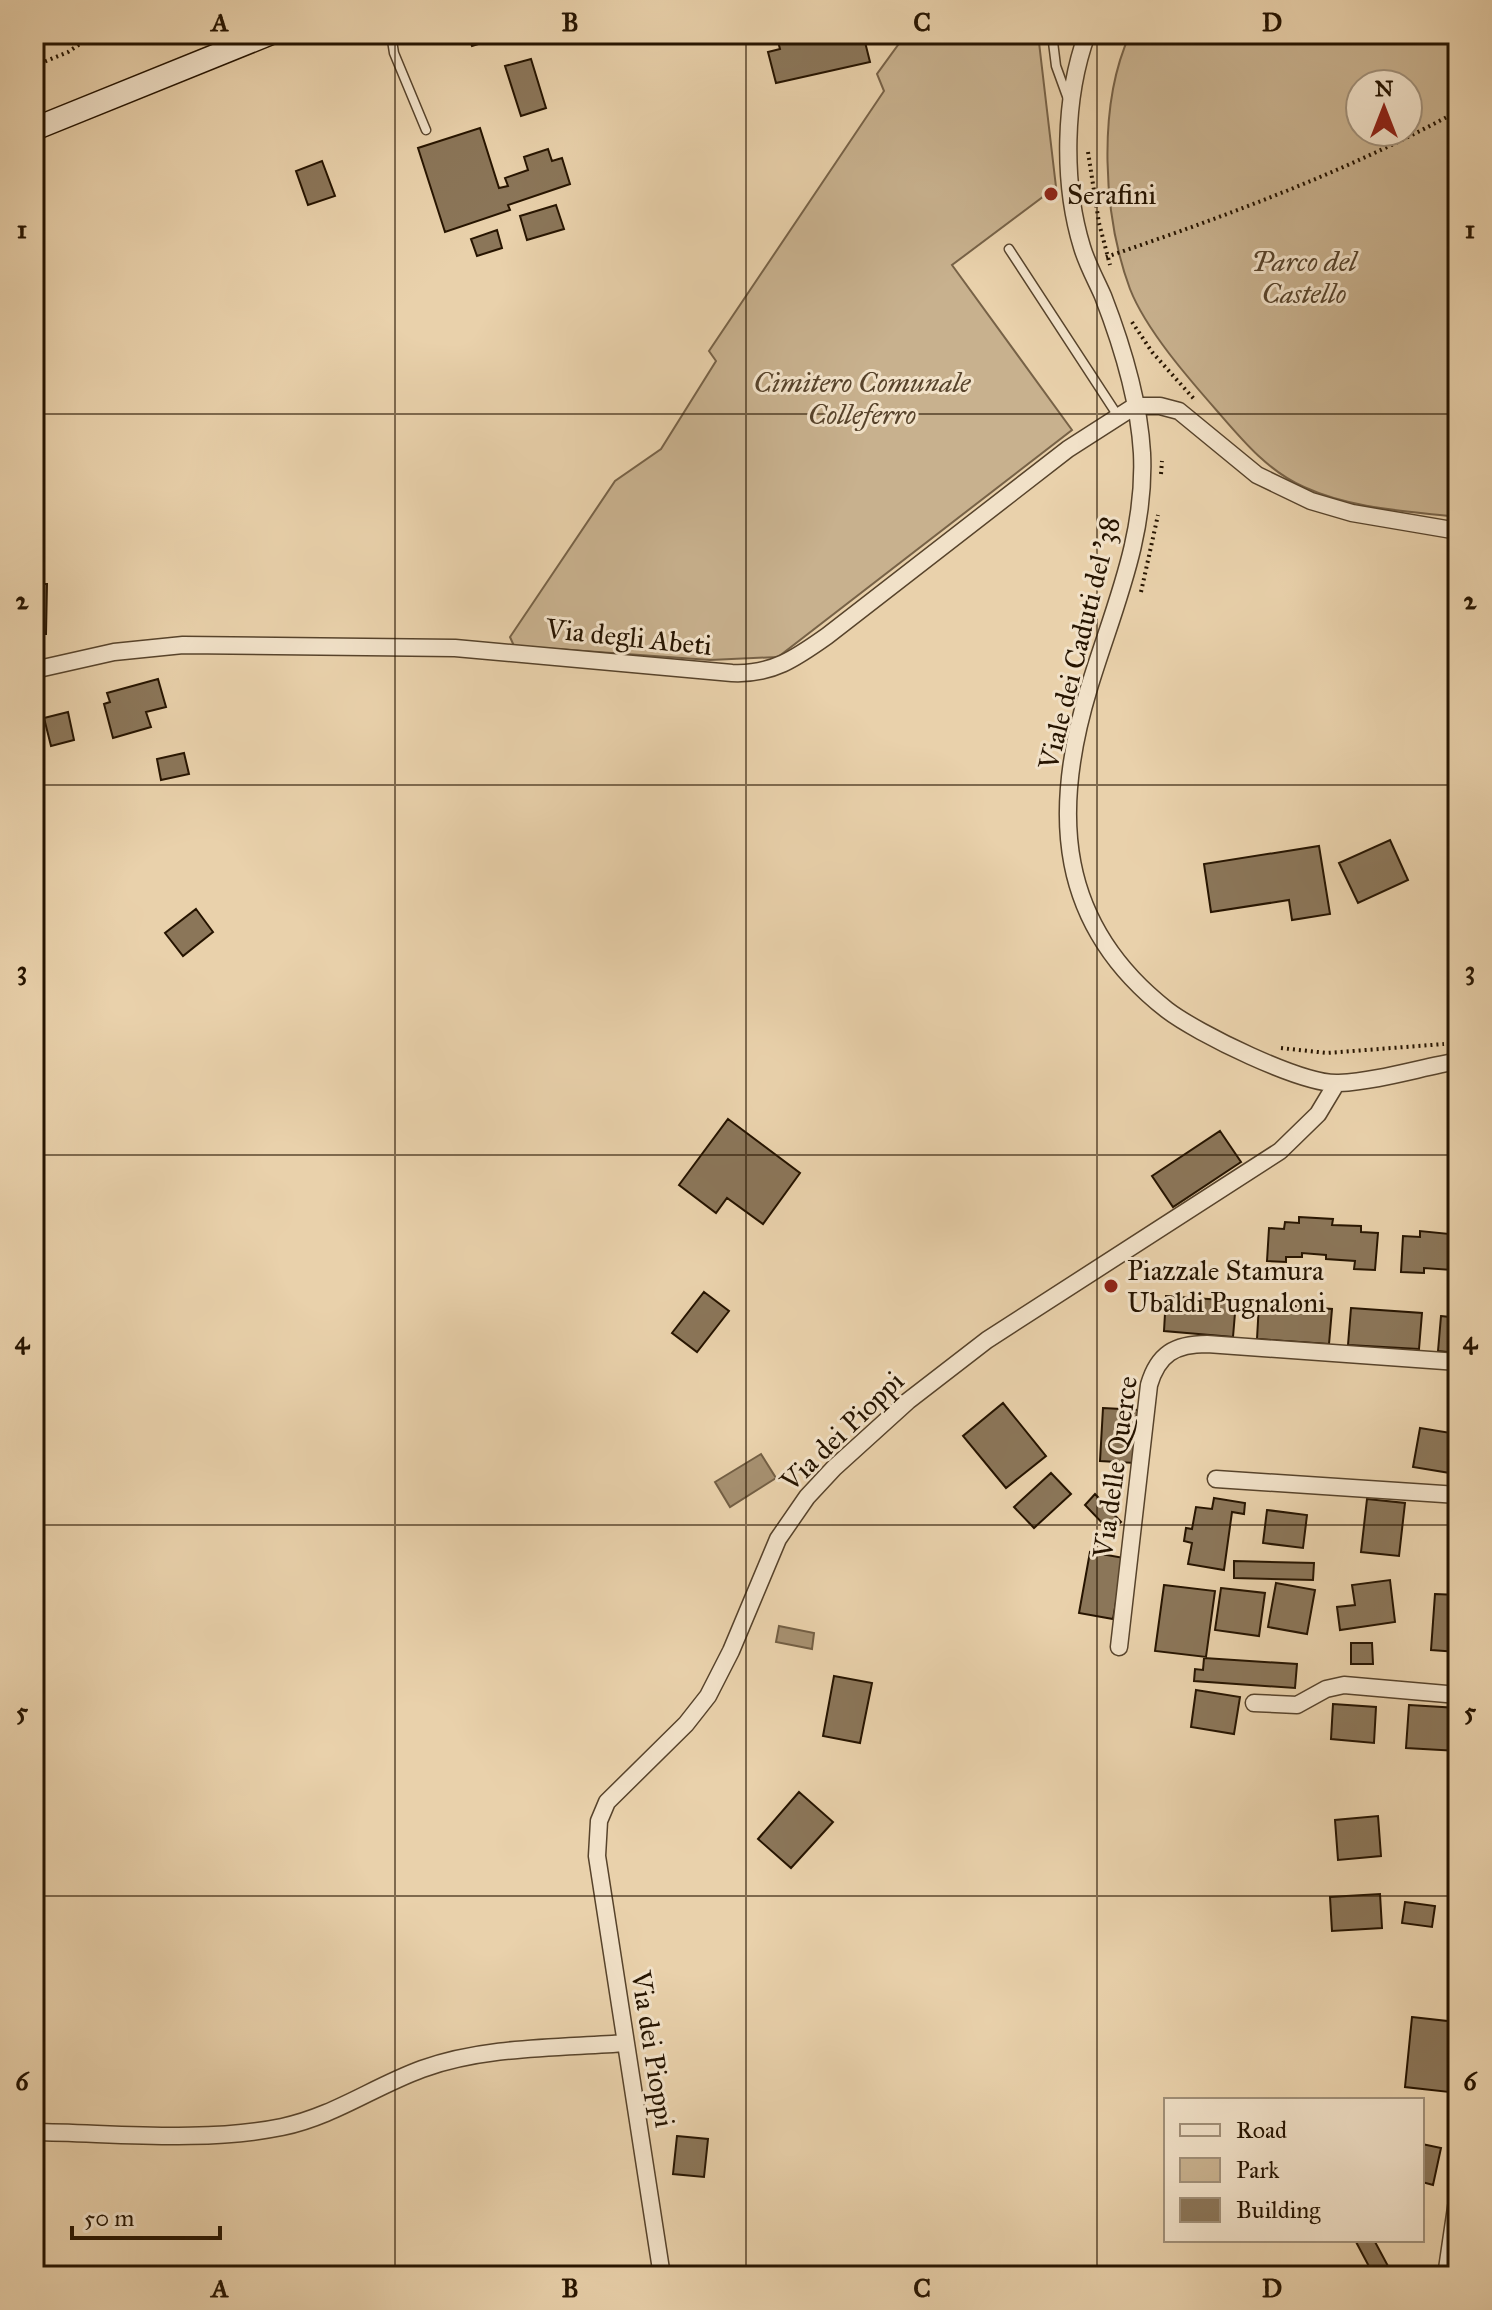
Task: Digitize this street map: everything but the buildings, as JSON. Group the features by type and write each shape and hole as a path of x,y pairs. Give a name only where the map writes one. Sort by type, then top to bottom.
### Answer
{"main road":[{"path":"34,129 269,34"}],"street":[{"name":"Viale dei Caduti del '38","path":"1087,34 1072,108 1072,198 1088,264 1113,322 1135,406 1142,455 1137,533 1125,583 1085,699 1069,789 1069,847 1078,896 1093,928 1116,962 1171,1014 1241,1052 1336,1084"},
{"name":"Via degli Abeti","path":"34,670 126,650 183,645 455,648 732,673 767,671 789,662 865,609 1068,449 1135,406"},
{"path":"1135,406 1160,406 1179,411 1257,475 1311,501 1352,513 1458,531"},
{"path":"1336,1084 1458,1061"},
{"name":"Via dei Pioppi","path":"662,2276 597,1856 601,1815 617,1789 676,1735 708,1696 731,1651 768,1558 793,1515 860,1443 974,1350 1042,1302 1280,1151 1318,1114 1336,1084"},
{"name":"Via delle Querce","path":"1119,1647 1149,1385 1156,1365 1167,1352 1184,1346 1207,1344 1458,1362"},
{"path":"1216,1479 1458,1495"},
{"path":"1254,1703 1297,1705 1326,1689 1344,1685 1458,1695"},
{"path":"34,2132 203,2134 265,2129 326,2114 408,2075 448,2062 513,2051 626,2043"},
{"path":"1446,2276 1458,2194"}],"lane":[{"path":"391,34 394,53 426,130"},
{"path":"1052,34 1056,66 1072,108"},
{"path":"1009,249 1118,416"}],"path":[{"path":"34,66 68,52 95,34"},
{"path":"1088,264 1218,219 1393,144 1458,111"},
{"path":"1088,146 1096,210 1113,274"},
{"path":"1127,312 1152,352 1196,401"},
{"path":"1160,489 1162,461"},
{"path":"1138,598 1153,548 1159,503"},
{"path":"1272,1046 1327,1053 1458,1043"}],"green space":[{"name":"Cimitero Comunale Colleferro","path":"906,34 1038,34 1056,187 952,265 1072,430 778,657 710,660 514,646 510,637 615,481 661,449 716,361 709,351 884,91 877,74"},
{"name":"Parco del Castello","path":"1130,34 1458,34 1458,517 1360,505 1304,487 1268,464 1194,385 1146,321 1130,289 1121,260 1109,195 1108,127 1112,94"}],"shaded area":[{"path":"761,1454 776,1478 730,1507 715,1482"},
{"path":"779,1626 814,1633 812,1649 776,1642"}],"place":[{"name":"Serafini","path":"1051,194"},
{"name":"Piazzale Stamura Ubaldi Pugnaloni","path":"1111,1286"}]}
